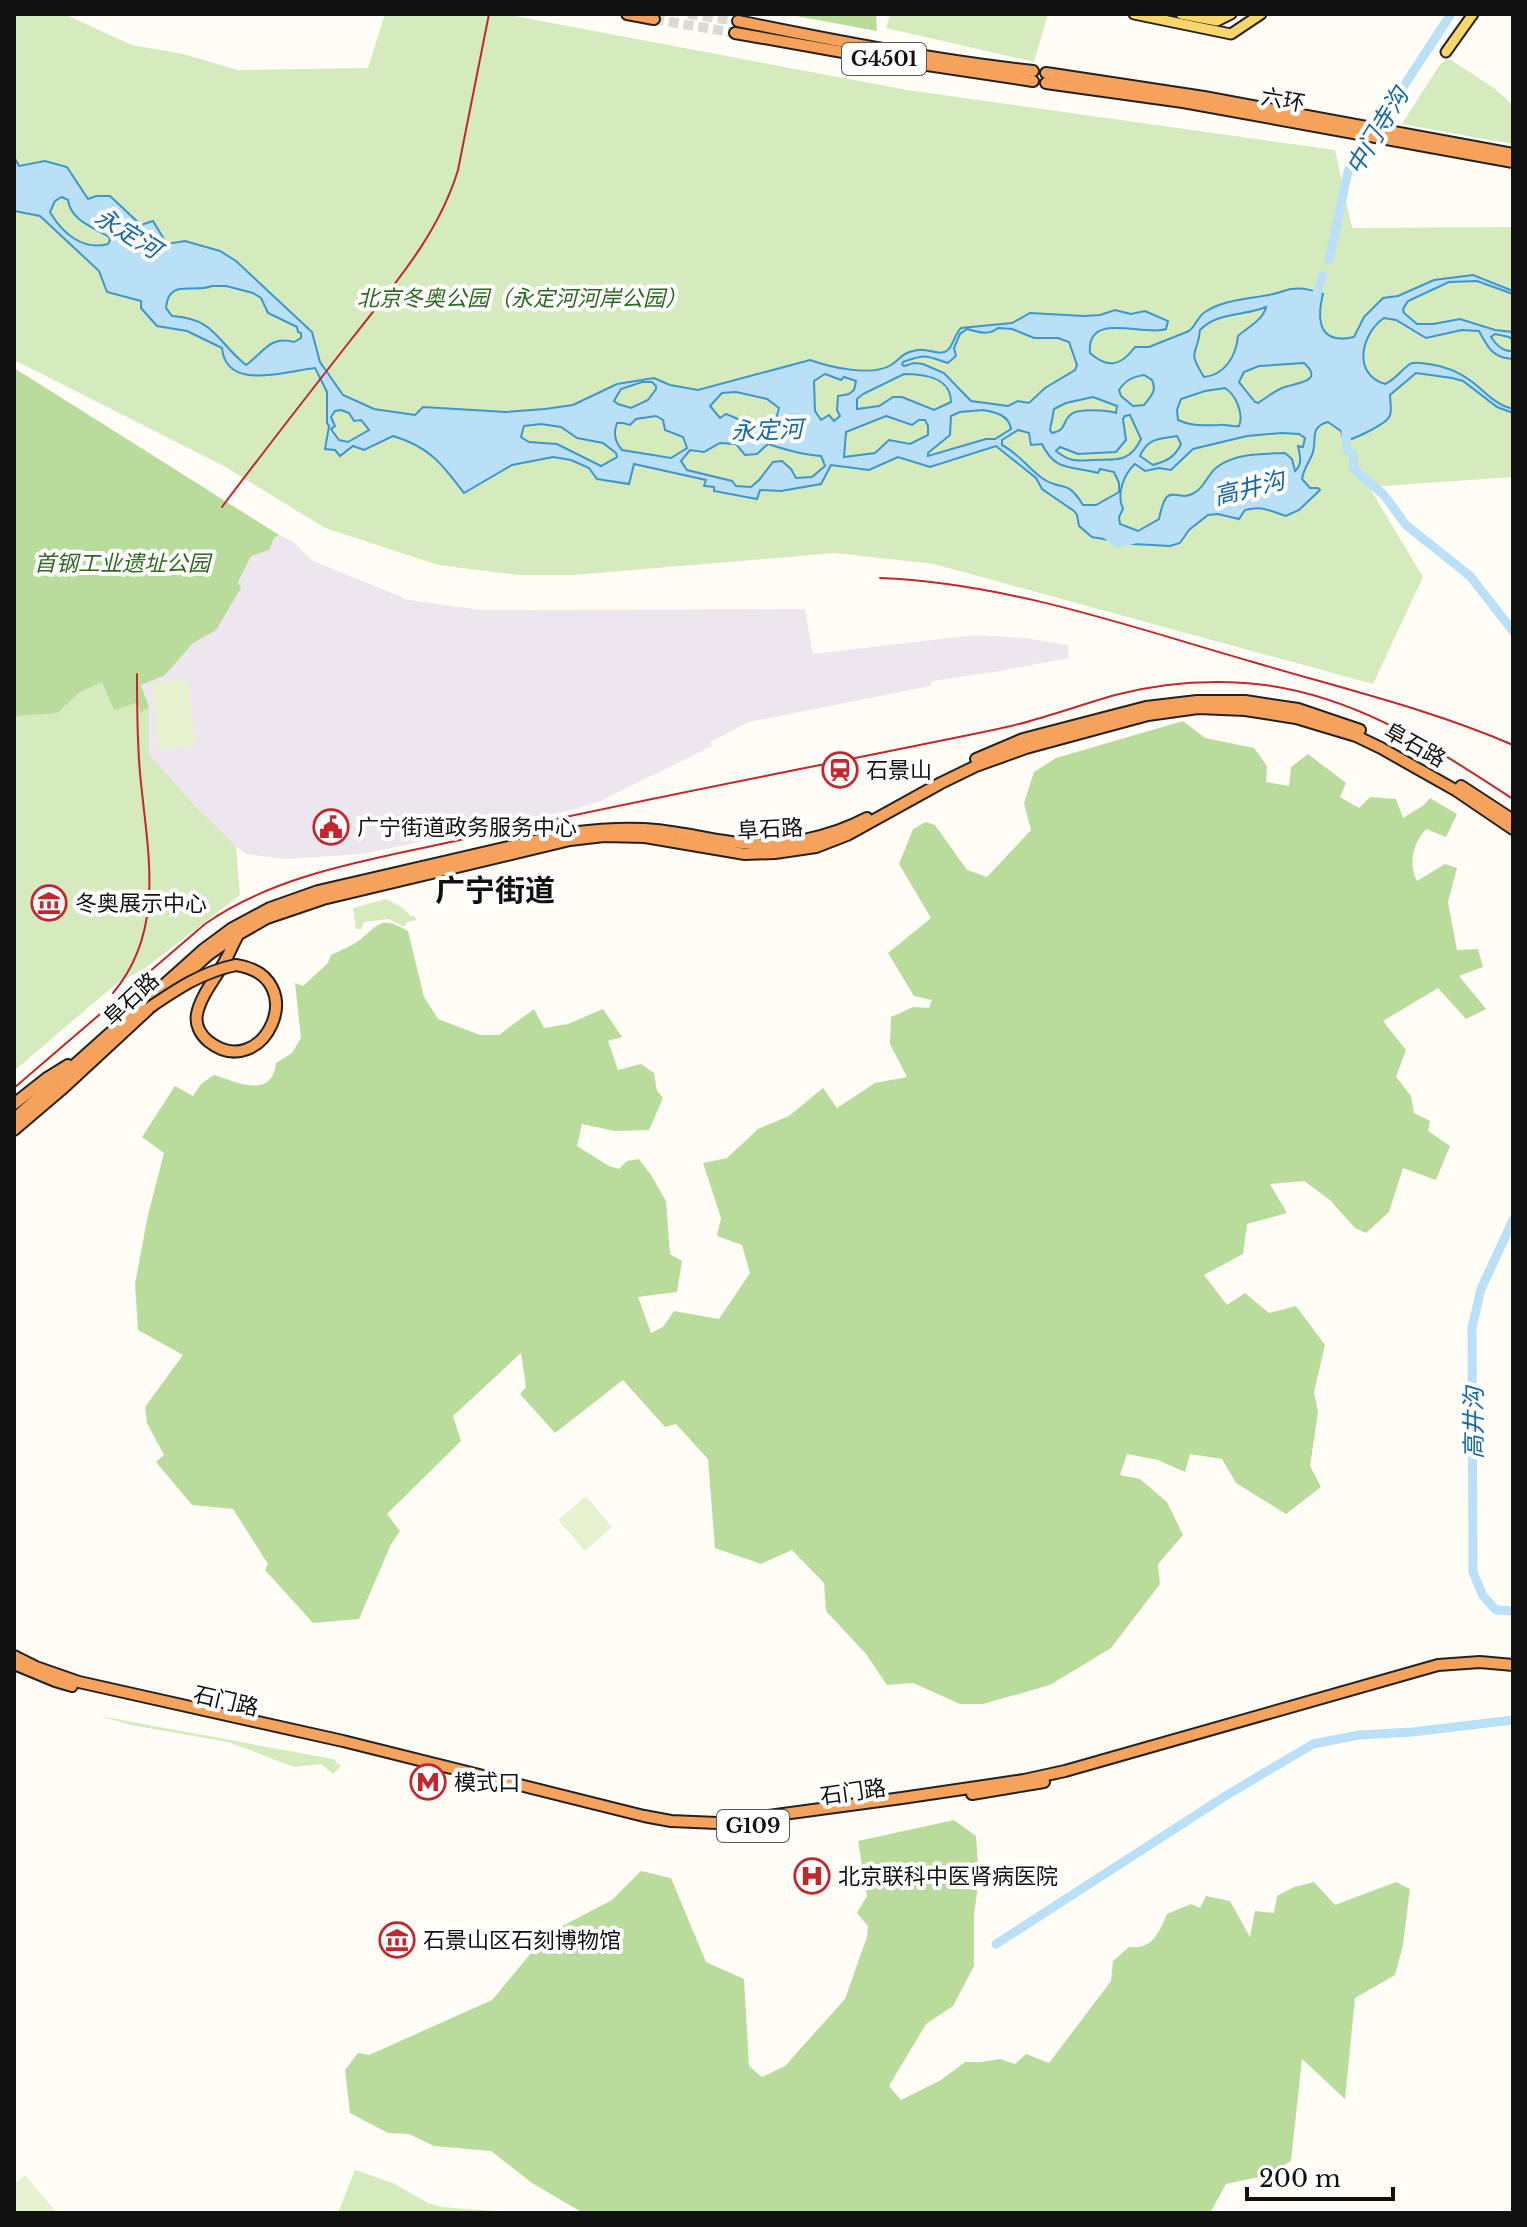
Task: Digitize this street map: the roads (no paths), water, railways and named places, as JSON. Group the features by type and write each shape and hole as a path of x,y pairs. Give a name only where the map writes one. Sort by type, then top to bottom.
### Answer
{"highway":[{"path":"627,14 654,19"},
{"name":"G4501","path":"735,33 854,54 1033,76 853,45 738,21"},
{"name":"六环","path":"1046,78 1340,126 1513,162"},
{"name":"六环","path":"1395,137 1513,154"},
{"name":"阜石路","path":"14,1119 204,949 231,929 270,908 318,891 569,833 645,829 744,844 772,844 813,837 862,820 937,778 1023,739 1146,707 1197,701 1245,701 1312,714 1361,731 1460,785 1513,820"},
{"name":"阜石路","path":"14,1130 208,955 267,918 323,899 570,840 604,836 645,837 745,854 816,847 847,835 976,766 1026,748 1148,715 1198,708 1245,710 1339,729 1381,748 1457,791 1513,829"},
{"path":"149,1008 215,969 236,965 245,967 263,977 276,1003 273,1025 263,1039 248,1048 227,1050 201,1034 197,1020 197,1012 202,1002 237,937"},
{"path":"14,1104 47,1078 97,1046"},
{"path":"14,1138 61,1090"},
{"name":"G109","path":"14,1656 56,1678"},
{"name":"石门路","path":"56,1678 343,1741 644,1816 717,1823 1024,1780 1091,1764 1438,1665 1480,1662 1513,1665"},
{"name":"G109","path":"14,1664 56,1678"},
{"name":"石门路","path":"56,1678 642,1821 671,1827 718,1830 1031,1785 1436,1672 1481,1667 1513,1671"}],"main road":[{"path":"1134,14 1231,34 1261,14"},
{"path":"1181,14 1217,21 1231,14"},
{"path":"1446,52 1473,14"}],"water":[{"name":"永定河","path":"14,157 19,166 45,161 67,167 88,199 110,196 141,225 153,221 167,244 185,241 220,251 236,261 312,332 320,362 343,395 374,409 415,415 423,407 506,412 573,405 617,384 654,378 670,385 698,390 810,360 862,371 883,369 912,351 945,352 961,328 1012,323 1030,313 1084,316 1115,310 1131,314 1145,311 1168,321 1166,329 1157,331 1119,328 1097,332 1091,340 1090,353 1114,363 1125,358 1135,347 1149,347 1189,331 1202,314 1212,308 1295,288 1323,294 1320,314 1323,329 1334,338 1343,339 1354,337 1364,317 1383,298 1398,296 1434,280 1473,275 1513,291 1513,294 1477,281 1449,282 1408,301 1404,313 1417,324 1460,319 1513,332 1513,340 1495,334 1491,337 1500,347 1513,351 1513,359 1501,357 1492,351 1479,331 1462,330 1426,338 1396,320 1384,318 1376,325 1366,343 1364,363 1375,379 1385,384 1412,363 1446,368 1513,409 1513,413 1497,407 1463,381 1416,373 1390,395 1390,415 1377,427 1344,441 1341,431 1328,422 1318,427 1314,450 1302,479 1310,488 1320,490 1299,510 1286,516 1257,508 1245,510 1239,519 1208,515 1189,530 1180,543 1170,546 1092,537 1079,526 1074,511 1042,489 1036,478 996,446 930,467 898,457 869,470 831,465 821,484 781,491 760,490 757,499 714,491 714,487 704,486 706,480 634,464 629,484 597,479 589,468 553,457 512,465 464,493 434,458 406,440 393,436 364,450 353,446 340,456 335,450 325,449 329,426 327,392 315,368 259,376 234,370 226,362 222,348 187,331 157,326 141,308 141,301 107,292 99,271 40,216 14,211","holes":["62,197 68,200 78,218 110,240 108,244 90,245 74,238 50,212 55,201","226,286 253,293 261,298 268,313 297,327 301,338 294,342 273,343 246,365 207,326 172,316 166,308 168,299 176,290","1266,307 1258,320 1238,336 1228,363 1218,373 1204,377 1194,356 1200,330 1223,317","998,328 1012,329 1034,338 1058,338 1069,342 1077,365 1075,370 1045,388 1029,403 1018,401 1008,406 971,401 944,373 923,364 902,364 922,357 948,363 956,356 954,348 960,334 967,329 987,333","1304,363 1311,375 1305,381 1282,388 1258,403 1239,382 1244,372 1259,366","825,374 856,381 854,390 838,396 840,416 834,421 829,415 821,420 815,411 814,381","904,374 928,376 941,382 950,394 951,402 934,410 902,397 893,397 879,406 857,409 857,399 863,394","1144,375 1152,380 1154,390 1144,405 1133,406 1121,396 1119,390 1130,380","652,382 656,389 648,400 631,408 614,401 621,389","1225,388 1236,400 1240,411 1239,426 1193,425 1178,420 1177,410 1181,399","736,392 767,399 779,408 776,419 758,429 726,414 720,418 710,406 722,393","1093,397 1117,406 1116,413 1079,411 1070,415 1060,430 1052,433 1054,409 1066,403","341,410 349,413 354,421 361,420 369,430 348,442 339,440 331,429 335,426 331,417 335,411","960,412 992,412 1001,415 1010,424 1011,429 995,439 928,456 950,435 951,416","1130,415 1141,439 1132,453 1126,456 1114,460 1077,460 1056,451 1060,447 1078,454 1116,452 1126,440 1123,419","656,416 663,420 665,430 683,437 687,448 671,458 622,450 615,434 617,423 630,425 636,419","886,416 912,425 925,420 928,426 928,435 910,444 889,440 875,453 844,457 846,432","541,424 561,427 577,438 603,443 617,457 601,466 557,444 529,442 521,437 524,426","1018,430 1029,433 1031,445 1042,444 1059,464 1098,473 1100,469 1114,472 1119,492 1096,505 1083,505 1072,491 1042,478 1002,445 1002,440","1282,433 1299,434 1305,438 1303,447 1298,446 1300,462 1295,471 1292,459 1285,453 1233,459 1214,470 1202,486 1190,495 1169,495 1159,519 1138,531 1120,524 1123,509 1121,491 1128,473 1135,464 1145,471 1159,468 1171,470 1193,449 1247,436","1177,436 1181,444 1170,458 1153,465 1140,456 1150,443","720,443 736,444 745,455 757,454 768,444 821,456 825,466 812,477 796,478 782,461 773,462 751,487 736,486 732,481 687,470 681,461 690,450 704,452"]}],"waterway":[{"name":"中门寺沟","path":"1329,260 1348,171 1451,14"},
{"name":"中门寺沟","path":"1314,302 1323,275"},
{"name":"高井沟","path":"1346,431 1347,450 1353,454 1354,469 1384,495 1406,525 1470,576 1513,631"},
{"name":"高井沟","path":"1105,533 1117,543 1134,539"},
{"name":"高井沟","path":"1513,1220 1481,1289 1472,1328 1473,1572 1483,1596 1496,1610 1513,1611"},
{"path":"996,1944 1227,1795 1313,1744 1359,1735 1513,1720"}],"tunnel":[{"path":"688,14 738,21"},
{"path":"654,19 735,33"}],"railway":[{"path":"222,507 397,281 439,217 458,170 489,14"},
{"path":"880,578 975,588 1115,621 1417,710 1513,745"},
{"path":"113,993 130,968 147,916 149,860 138,748 137,674"},
{"path":"14,1088 205,924 234,906 297,880 363,861 524,826 1000,729 1147,688 1229,682 1318,696 1386,723 1419,740 1513,799"}],"place":[{"name":"石景山","path":"840,770"},
{"name":"广宁街道政务服务中心","path":"331,827"},
{"name":"冬奥展示中心","path":"49,903"},
{"name":"模式口","path":"428,1782"},
{"name":"北京联科中医肾病医院","path":"812,1876"},
{"name":"石景山区石刻博物馆","path":"397,1940"}],"district":[{"name":"广宁街道","path":"495,890"}],"park label":[{"name":"北京冬奥公园（永定河河岸公园）","path":"522,298"},
{"name":"首钢工业遗址公园","path":"122,563"}]}
